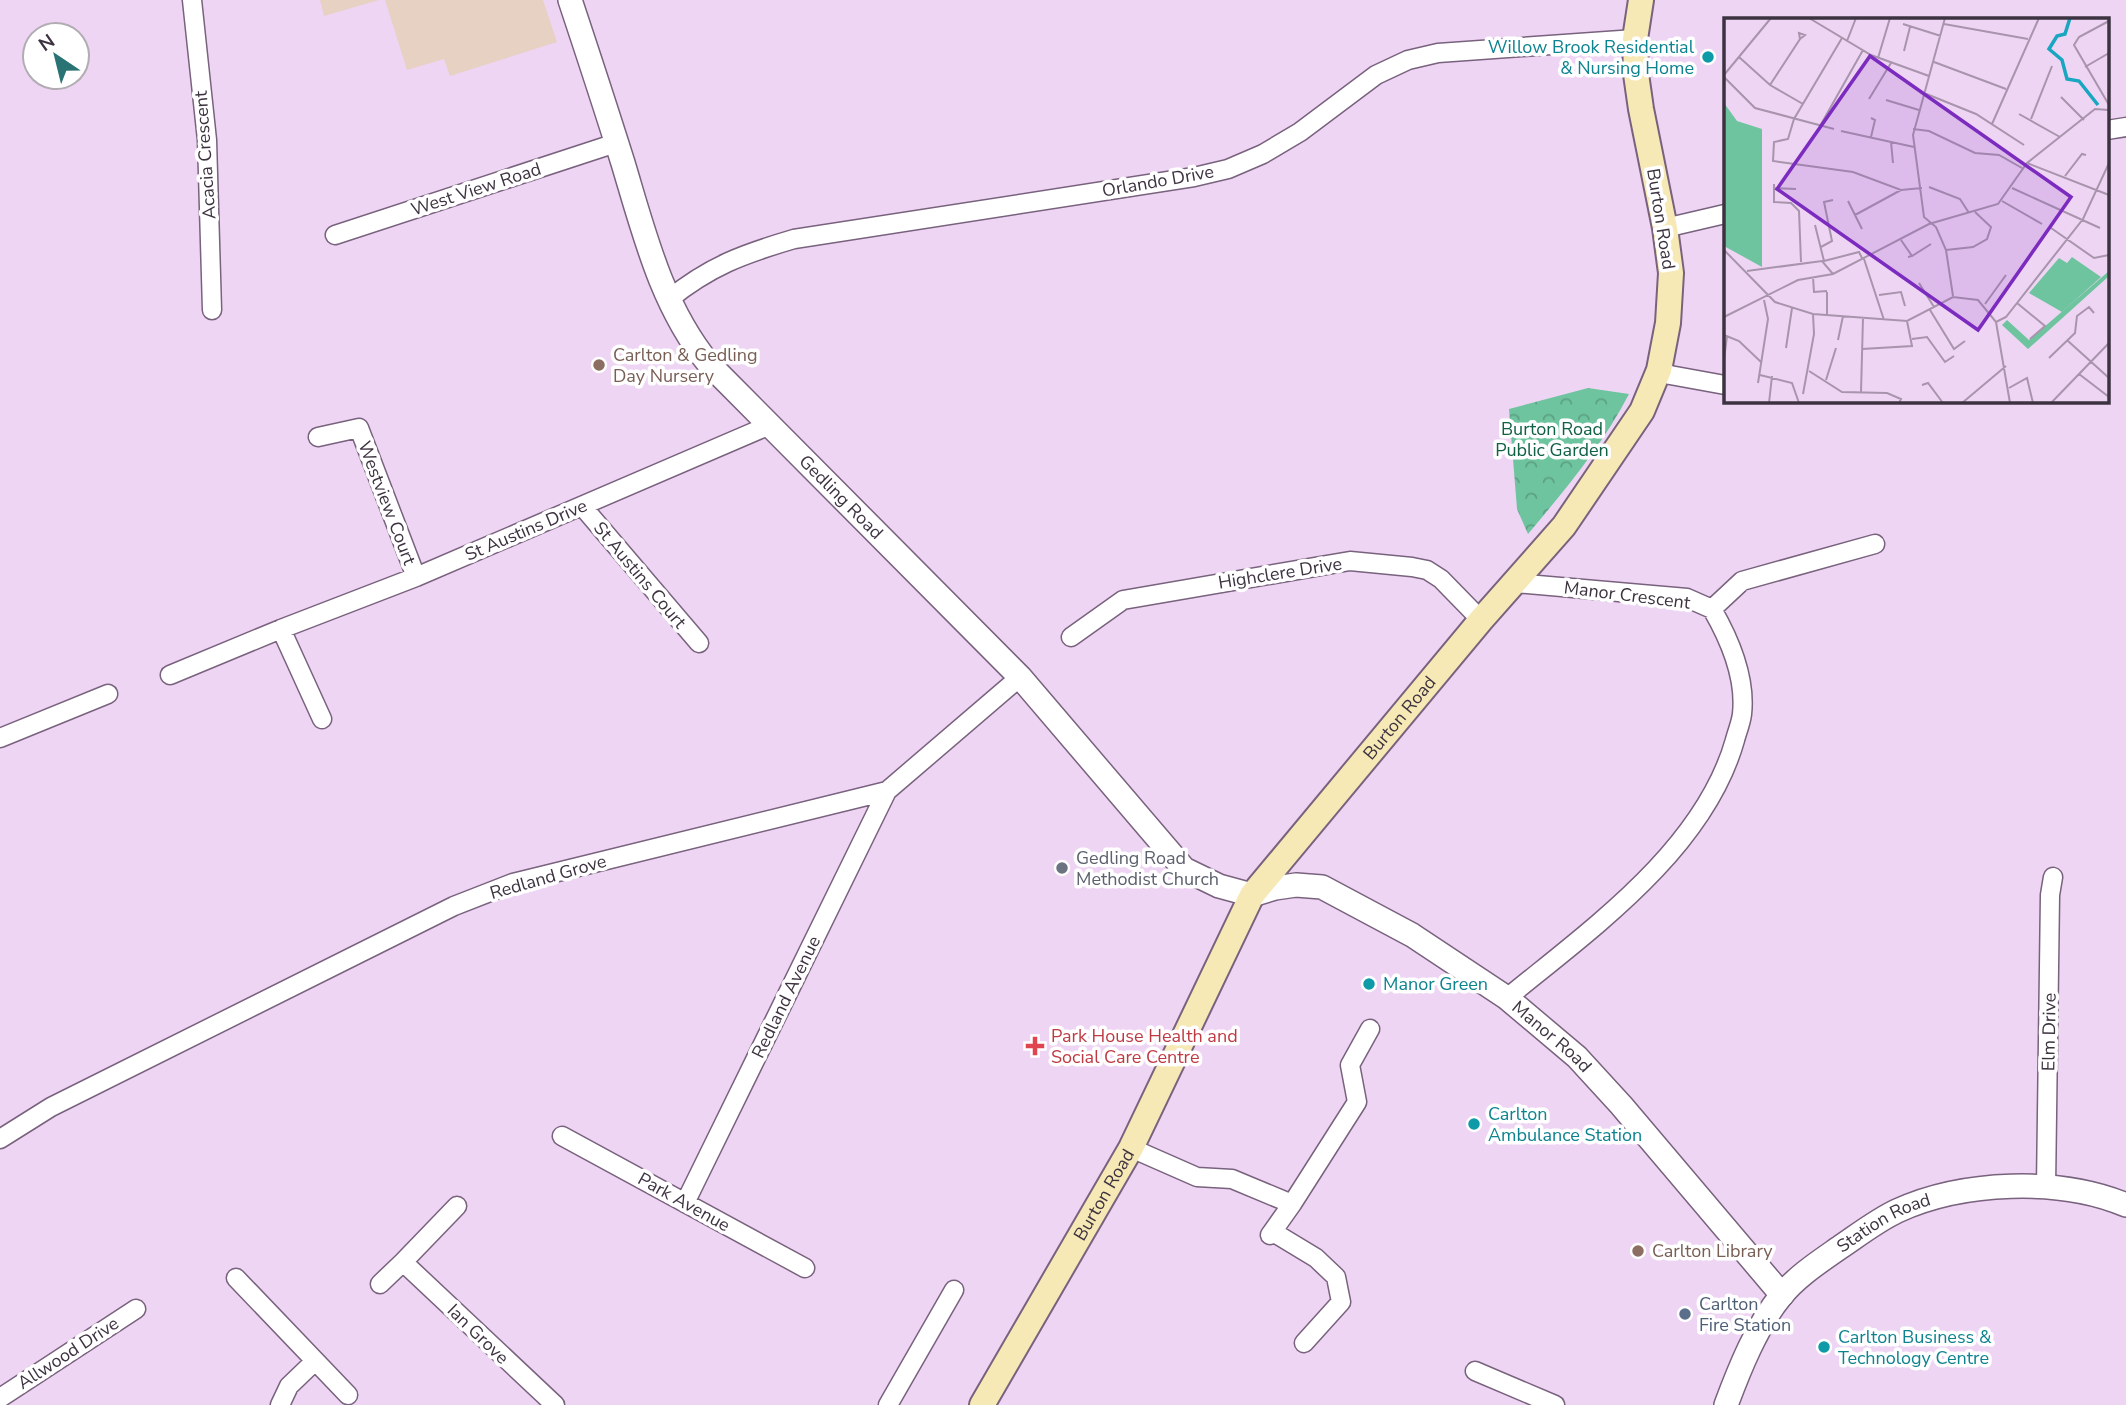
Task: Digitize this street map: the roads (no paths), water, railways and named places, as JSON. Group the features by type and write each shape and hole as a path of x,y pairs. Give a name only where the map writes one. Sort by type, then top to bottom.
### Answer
{"main road":[{"name":"Burton Road","path":"982,1405 1131,1148 1252,895 1481,620 1564,526 1642,411 1659,370 1668,323 1671,273 1641,109 1635,39 1641,0"}],"street":[{"name":"Acacia Crescent","path":"192,0 207,141 212,310"},
{"name":"Gedling Road","path":"570,0 668,300 695,346 1020,677 1185,869 1219,886 1252,895"},
{"name":"Orlando Drive","path":"668,300 716,267 740,255 793,239 1195,177 1228,169 1263,155 1300,132 1376,75 1409,60 1438,53 1635,39"},
{"path":"2108,130 2126,127"},
{"name":"West View Road","path":"335,235 616,143"},
{"path":"1665,229 1724,214"},
{"path":"1659,370 1670,375 1724,385"},
{"name":"St Austins Drive","path":"170,675 416,577 770,425"},
{"name":"Westview Court","path":"318,438 359,428 416,577"},
{"name":"St Austins Court","path":"582,506 699,643"},
{"path":"1712,609 1742,581 1867,546 1870,565"},
{"name":"Highclere Drive","path":"1071,636 1123,600 1350,561 1427,570 1441,579 1481,620"},
{"name":"Manor Crescent","path":"1507,998 1632,894 1679,841 1713,792 1729,761 1742,716 1742,688 1733,654 1712,609 1687,598 1515,583"},
{"path":"281,629 322,719"},
{"name":"Redland Grove","path":"0,1139 51,1107 454,906 489,892 513,883 887,791 1020,677"},
{"path":"0,738 108,694"},
{"name":"Redland Avenue","path":"685,1203 887,791"},
{"name":"Elm Drive","path":"2046,1187 2050,894 2053,877"},
{"name":"Manor Road","path":"1252,895 1296,885 1322,887 1412,935 1507,998 1577,1057 1782,1295"},
{"path":"1304,1343 1341,1302 1336,1277 1316,1258 1272,1234 1357,1102 1350,1065 1370,1029"},
{"name":"Park Avenue","path":"562,1136 805,1268"},
{"path":"1131,1148 1197,1177 1232,1179 1292,1204"},
{"name":"Station Road","path":"1726,1405 1738,1373 1782,1295 1818,1262 1896,1212 1926,1200 2019,1185 2113,1199 2126,1205"},
{"path":"380,1284 457,1206"},
{"name":"Ian Grove","path":"403,1262 555,1405"},
{"path":"236,1278 348,1395"},
{"path":"888,1405 954,1290"},
{"name":"Allwood Drive","path":"0,1398 136,1309"},
{"path":"280,1405 289,1386 314,1362"},
{"path":"1475,1371 1555,1405"}],"place":[{"name":"Willow Brook Residential & Nursing Home","path":"1708,57"},
{"name":"Carlton & Gedling Day Nursery","path":"599,365"},
{"name":"Gedling Road Methodist Church","path":"1062,868"},
{"name":"Manor Green","path":"1369,984"},
{"name":"Park House Health and Social Care Centre","path":"1035,1046"},
{"name":"Carlton Ambulance Station","path":"1474,1124"},
{"name":"Carlton Library","path":"1638,1251"},
{"name":"Carlton Fire Station","path":"1685,1314"},
{"name":"Carlton Business & Technology Centre","path":"1824,1347"}],"park label":[{"name":"Burton Road Public Garden","path":"1552,439"}]}
